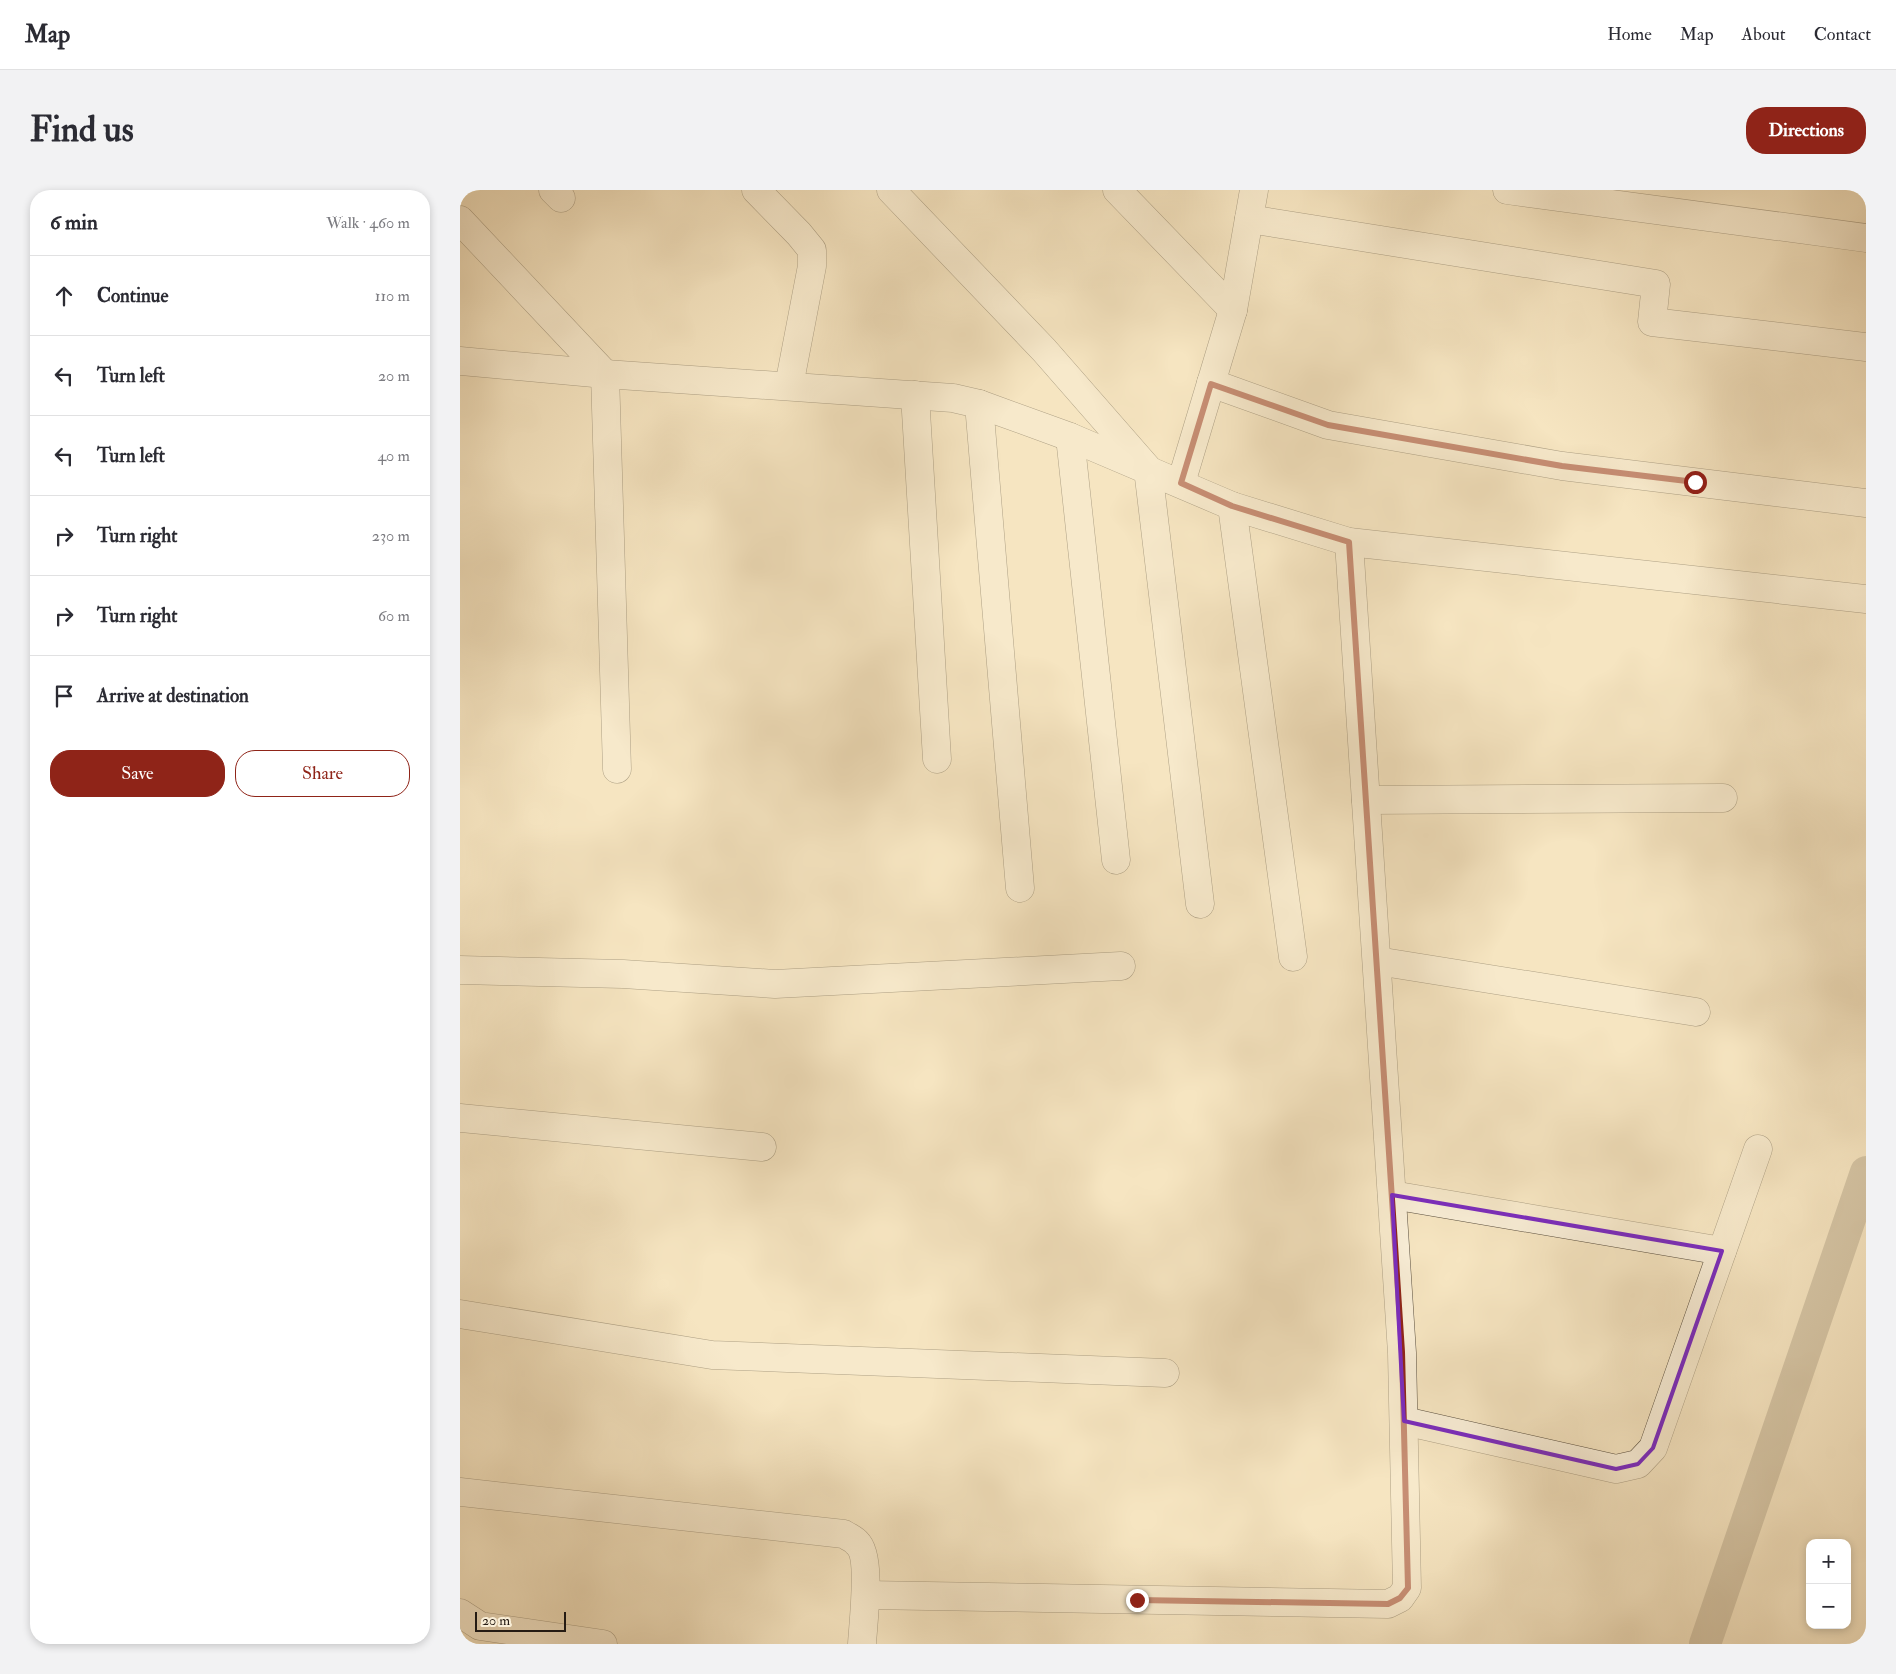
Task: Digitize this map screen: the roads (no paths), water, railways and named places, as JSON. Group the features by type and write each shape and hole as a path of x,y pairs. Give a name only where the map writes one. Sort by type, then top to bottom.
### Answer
{"street":[{"path":"756,190 812,250 812,266 789,386"},
{"path":"891,190 1044,350 1148,469 1200,904"},
{"path":"1118,190 1233,310"},
{"path":"1507,190 1866,238"},
{"path":"1181,483 1233,310 1251,198 1656,284 1652,322 1866,347"},
{"path":"460,220 605,374 616,769"},
{"path":"460,361 605,374 953,398 979,404 1070,437 1232,506 1349,542 1866,599"},
{"path":"1211,384 1328,425 1562,466 1866,503"},
{"path":"915,395 937,759"},
{"path":"979,404 1020,888"},
{"path":"1070,437 1116,860"},
{"path":"1232,506 1293,957"},
{"path":"866,1595 1388,1604 1400,1598 1408,1588 1402,1352 1349,542"},
{"path":"1366,800 1723,798"},
{"path":"1377,961 1696,1012"},
{"path":"460,970 623,974 775,984 1121,966"},
{"path":"460,1118 762,1147"},
{"path":"1404,1421 1616,1470 1638,1464 1653,1448 1758,1149"},
{"path":"1392,1195 1722,1252"},
{"path":"460,1314 712,1355 1165,1373"},
{"path":"460,1492 844,1534 858,1543 864,1555 866,1595 862,1644"},
{"path":"460,1613 480,1626 603,1644"}],"waterway":[{"path":"1705,1644 1866,1172"}]}
